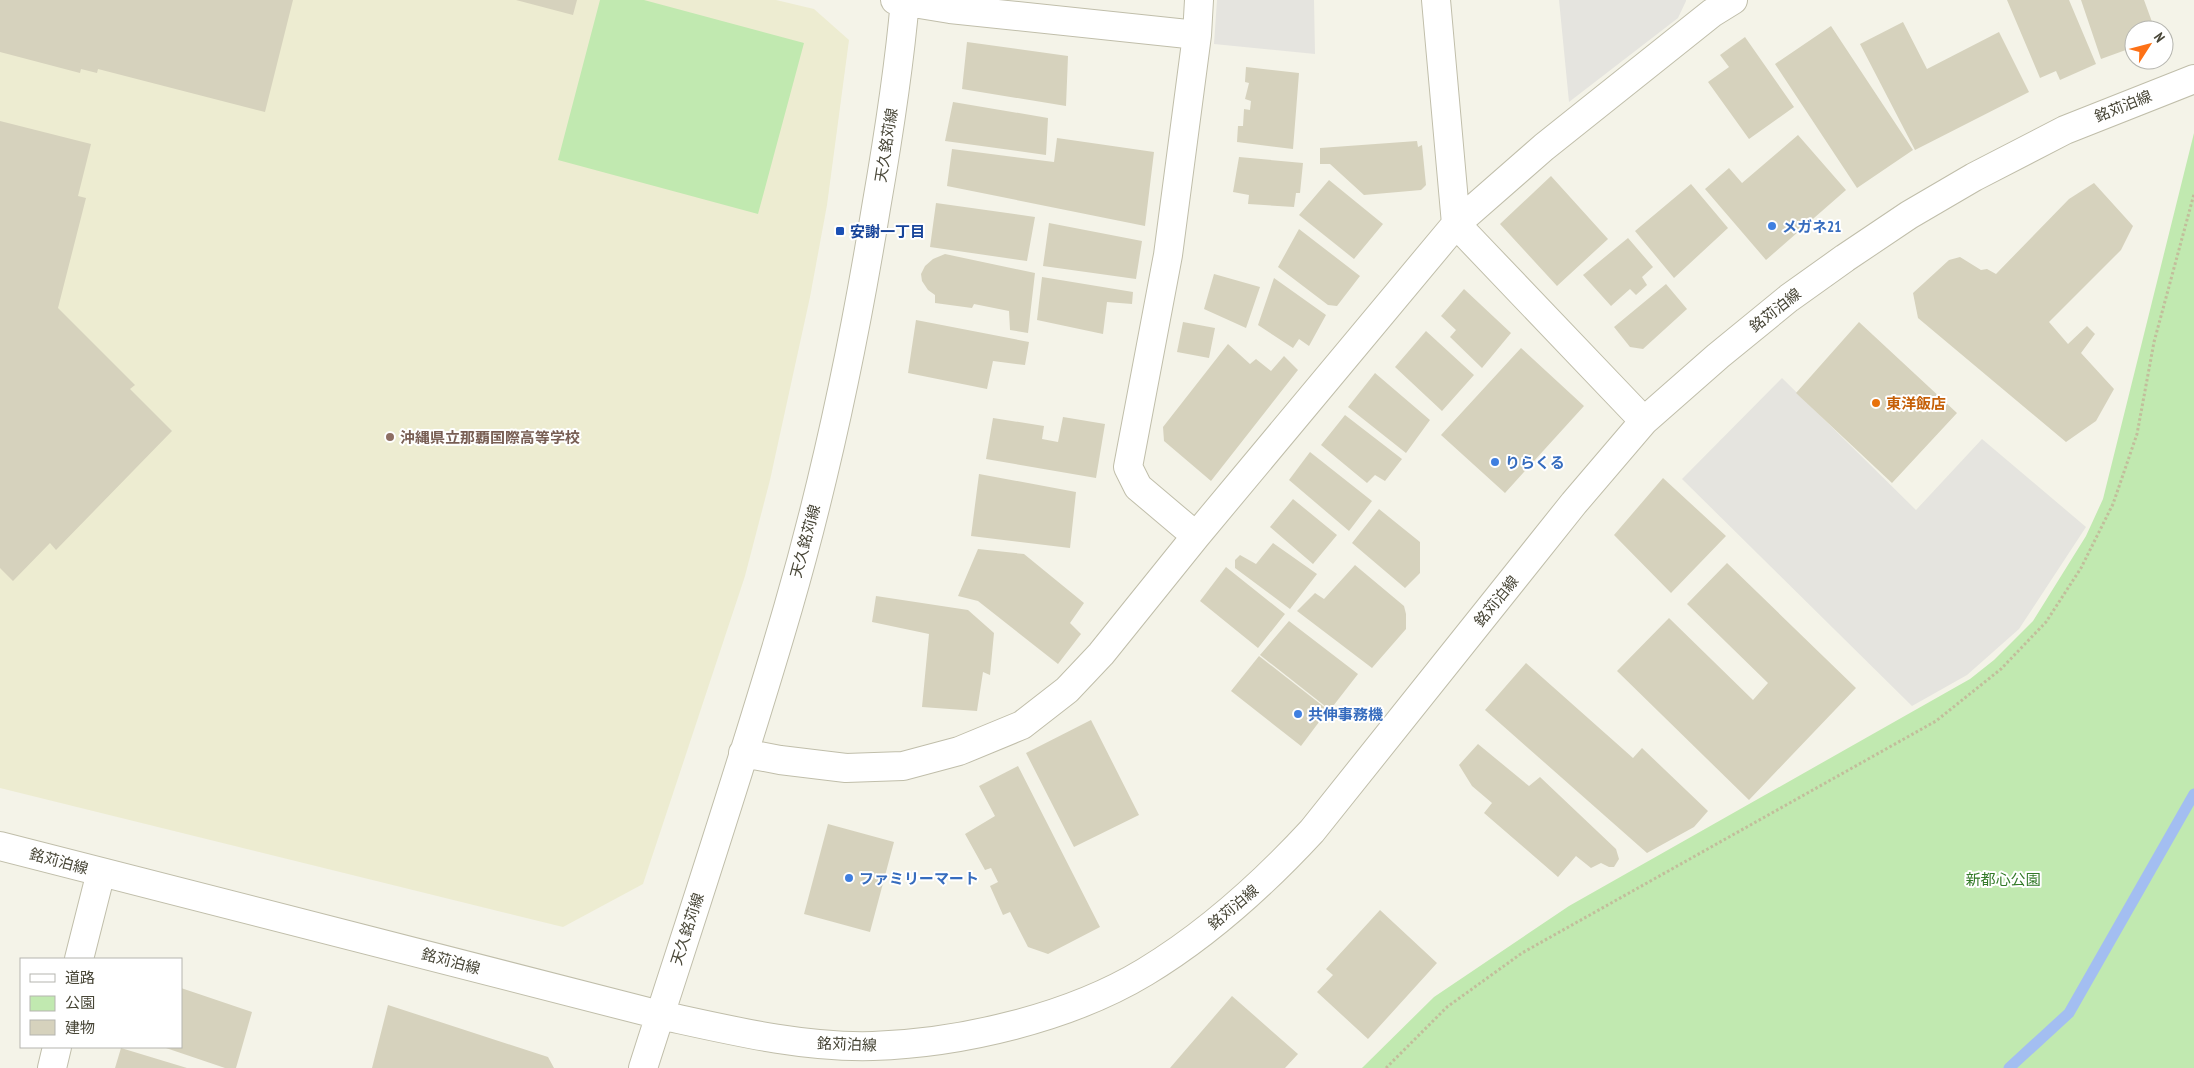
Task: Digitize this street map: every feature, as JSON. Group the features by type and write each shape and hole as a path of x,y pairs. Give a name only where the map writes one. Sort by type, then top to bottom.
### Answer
{"street":[{"path":"1196,536 1138,487 1128,467 1168,255 1197,35 1198,0"},
{"path":"1436,0 1456,224 1644,421"},
{"path":"901,1 950,9 1197,35"},
{"name":"天久銘苅線","path":"643,1068 788,608 844,381 886,150 901,1"},
{"path":"743,753 780,760 846,768 903,766 959,751 1022,725 1067,690 1102,654 1196,536 1456,224 1544,147 1718,4"},
{"name":"銘苅泊線","path":"0,846 660,1015 757,1035 819,1044 872,1046 929,1042 979,1033 1039,1018 1095,997 1144,973 1196,938 1240,903 1278,868 1312,831 1556,525 1644,421 1718,356 1789,298 1844,258 1909,215 1974,177 2065,130 2194,79"},
{"path":"79,958 101,872"},
{"path":"52,1068 57,1048"}],"path":[{"path":"1386,1068 1448,1007 1522,953 1936,721 2001,670 2046,622 2081,568 2113,504 2137,434 2154,342 2194,194"}],"shaded area":[{"name":"沖縄県立那覇国際高等学校","path":"0,0 776,0 814,9 849,40 827,205 810,297 770,480 745,576 643,884 563,927 0,788"},
{"path":"1217,0 1314,0 1315,54 1214,44"},
{"path":"1559,0 1686,1 1678,18 1569,102"},
{"path":"1782,378 1916,510 1982,439 2086,527 2019,629 1967,675 1912,706 1682,479"}],"green space":[{"path":"600,0 644,0 804,43 758,214 558,160"},
{"name":"新都心公園","path":"2194,133 2194,1068 1362,1068 1434,997 1569,906 1970,679 1994,660 2033,621 2086,536 2103,499"}],"building":[{"path":"0,0 293,0 265,112 98,69 97,73 81,69 80,73 0,52"},
{"path":"516,0 577,0 573,15"},
{"path":"2007,0 2069,0 2096,64 2060,80 2056,71 2040,78"},
{"path":"2081,0 2144,0 2151,20 2124,20 2124,51 2101,59"},
{"path":"1903,22 1927,69 1999,32 2029,92 1915,150 1860,44"},
{"path":"1831,26 1913,150 1857,188 1775,64"},
{"path":"1745,37 1794,107 1749,139 1708,82 1729,67 1720,55"},
{"path":"967,42 1068,56 1066,106 962,89"},
{"path":"1246,67 1299,73 1293,149 1237,142 1238,126 1243,126 1244,109 1250,110 1251,101 1245,99 1249,83 1245,82"},
{"path":"953,102 1048,118 1046,155 945,141"},
{"path":"0,121 91,144 78,196 86,198 58,308 135,385 130,389 172,431 56,550 50,543 13,581 0,568"},
{"path":"1798,135 1846,190 1766,260 1705,189 1729,168 1742,183"},
{"path":"1057,138 1154,152 1145,226 947,186 952,149 1054,162"},
{"path":"1417,141 1418,147 1422,145 1426,185 1421,190 1364,195 1330,164 1320,164 1320,148"},
{"path":"1239,157 1303,163 1300,193 1296,193 1294,207 1248,204 1249,195 1233,192"},
{"path":"1551,176 1608,239 1557,286 1500,224"},
{"path":"1329,180 1383,224 1354,259 1299,215"},
{"path":"2094,183 2133,226 2121,250 2049,322 2068,344 2087,326 2095,334 2081,353 2114,389 2096,421 2066,442 1918,318 1913,293 1949,260 1960,257 1981,270 1987,269 1996,274 2069,199"},
{"path":"1691,184 1728,228 1674,278 1635,231"},
{"path":"936,203 1035,217 1027,261 930,247"},
{"path":"1049,223 1142,241 1136,279 1043,266"},
{"path":"1299,229 1360,276 1337,306 1328,305 1278,267"},
{"path":"1628,238 1653,267 1642,277 1647,285 1636,295 1630,289 1611,306 1583,275"},
{"path":"945,254 1035,273 1028,333 1010,330 1009,311 974,304 972,308 935,303 935,295 928,290 922,281 921,274 925,266 933,259"},
{"path":"1214,274 1260,287 1246,328 1204,309"},
{"path":"1042,277 1133,292 1132,304 1107,302 1103,334 1037,320"},
{"path":"1274,278 1326,315 1309,346 1299,339 1293,348 1258,325"},
{"path":"1666,284 1687,309 1643,349 1630,347 1614,327"},
{"path":"1464,289 1511,333 1482,368 1450,337 1456,330 1441,316"},
{"path":"916,320 1029,342 1025,365 993,361 987,389 908,373"},
{"path":"1183,322 1215,328 1209,358 1177,352"},
{"name":"東洋飯店","path":"1859,322 1957,413 1892,483 1796,393"},
{"path":"1426,331 1474,375 1442,411 1395,367"},
{"path":"1228,344 1250,364 1256,359 1271,371 1284,356 1298,370 1211,481 1164,441 1163,427"},
{"path":"1521,348 1584,406 1505,493 1441,435"},
{"path":"1375,373 1430,420 1406,453 1348,407"},
{"path":"1345,415 1402,459 1385,481 1375,475 1367,483 1321,445"},
{"path":"1063,417 1105,424 1096,478 986,459 993,418 1044,426 1042,439 1058,442"},
{"path":"1310,452 1372,501 1349,531 1289,480"},
{"path":"979,474 1076,492 1070,548 971,536"},
{"path":"1663,478 1726,536 1671,593 1614,535"},
{"path":"1293,499 1337,535 1313,564 1270,527"},
{"path":"1379,509 1420,542 1420,573 1405,588 1352,543"},
{"path":"1273,543 1317,574 1290,609 1235,568 1235,560 1240,555 1256,564"},
{"path":"978,549 1024,554 1084,603 1070,623 1081,634 1058,664 978,601 958,596"},
{"path":"1727,563 1856,688 1749,800 1617,671 1669,618 1753,700 1768,683 1687,604"},
{"path":"1355,565 1404,606 1406,614 1406,629 1372,668 1297,611 1315,593 1324,599"},
{"path":"1226,567 1285,614 1258,648 1200,601"},
{"path":"876,596 968,610 994,633 990,675 983,672 977,711 922,707 929,634 872,622"},
{"path":"1289,621 1358,674 1330,710 1260,655"},
{"path":"1259,656 1328,710 1301,746 1231,691"},
{"path":"1526,663 1633,758 1642,748 1708,811 1694,827 1647,853 1485,710"},
{"path":"1091,720 1139,815 1074,847 1026,753"},
{"path":"1478,744 1529,786 1540,777 1616,849 1619,859 1614,867 1601,863 1591,868 1576,856 1558,877 1484,813 1492,803 1472,786 1459,765"},
{"path":"1018,766 1100,927 1048,954 1028,947 1010,912 1003,915 990,886 998,882 991,868 985,870 965,834 995,816 979,786"},
{"name":"ファミリーマート","path":"828,824 894,842 870,932 804,914"},
{"path":"1380,910 1437,963 1368,1039 1317,992 1333,975 1326,969"},
{"path":"182,988 252,1012 236,1068 225,1068 166,1048 182,1048"},
{"path":"1232,996 1298,1054 1285,1068 1170,1068"},
{"path":"388,1005 548,1057 554,1068 372,1068"},
{"path":"121,1048 187,1068 115,1068"}],"waterway":[{"path":"2009,1068 2069,1013 2194,794"}],"place":[{"name":"メガネ21","path":"1772,226"},
{"name":"安謝一丁目","path":"840,231"},
{"name":"東洋飯店","path":"1876,403"},
{"name":"沖縄県立那覇国際高等学校","path":"390,437"},
{"name":"りらくる","path":"1495,462"},
{"name":"共伸事務機","path":"1298,714"},
{"name":"ファミリーマート","path":"849,878"}]}
